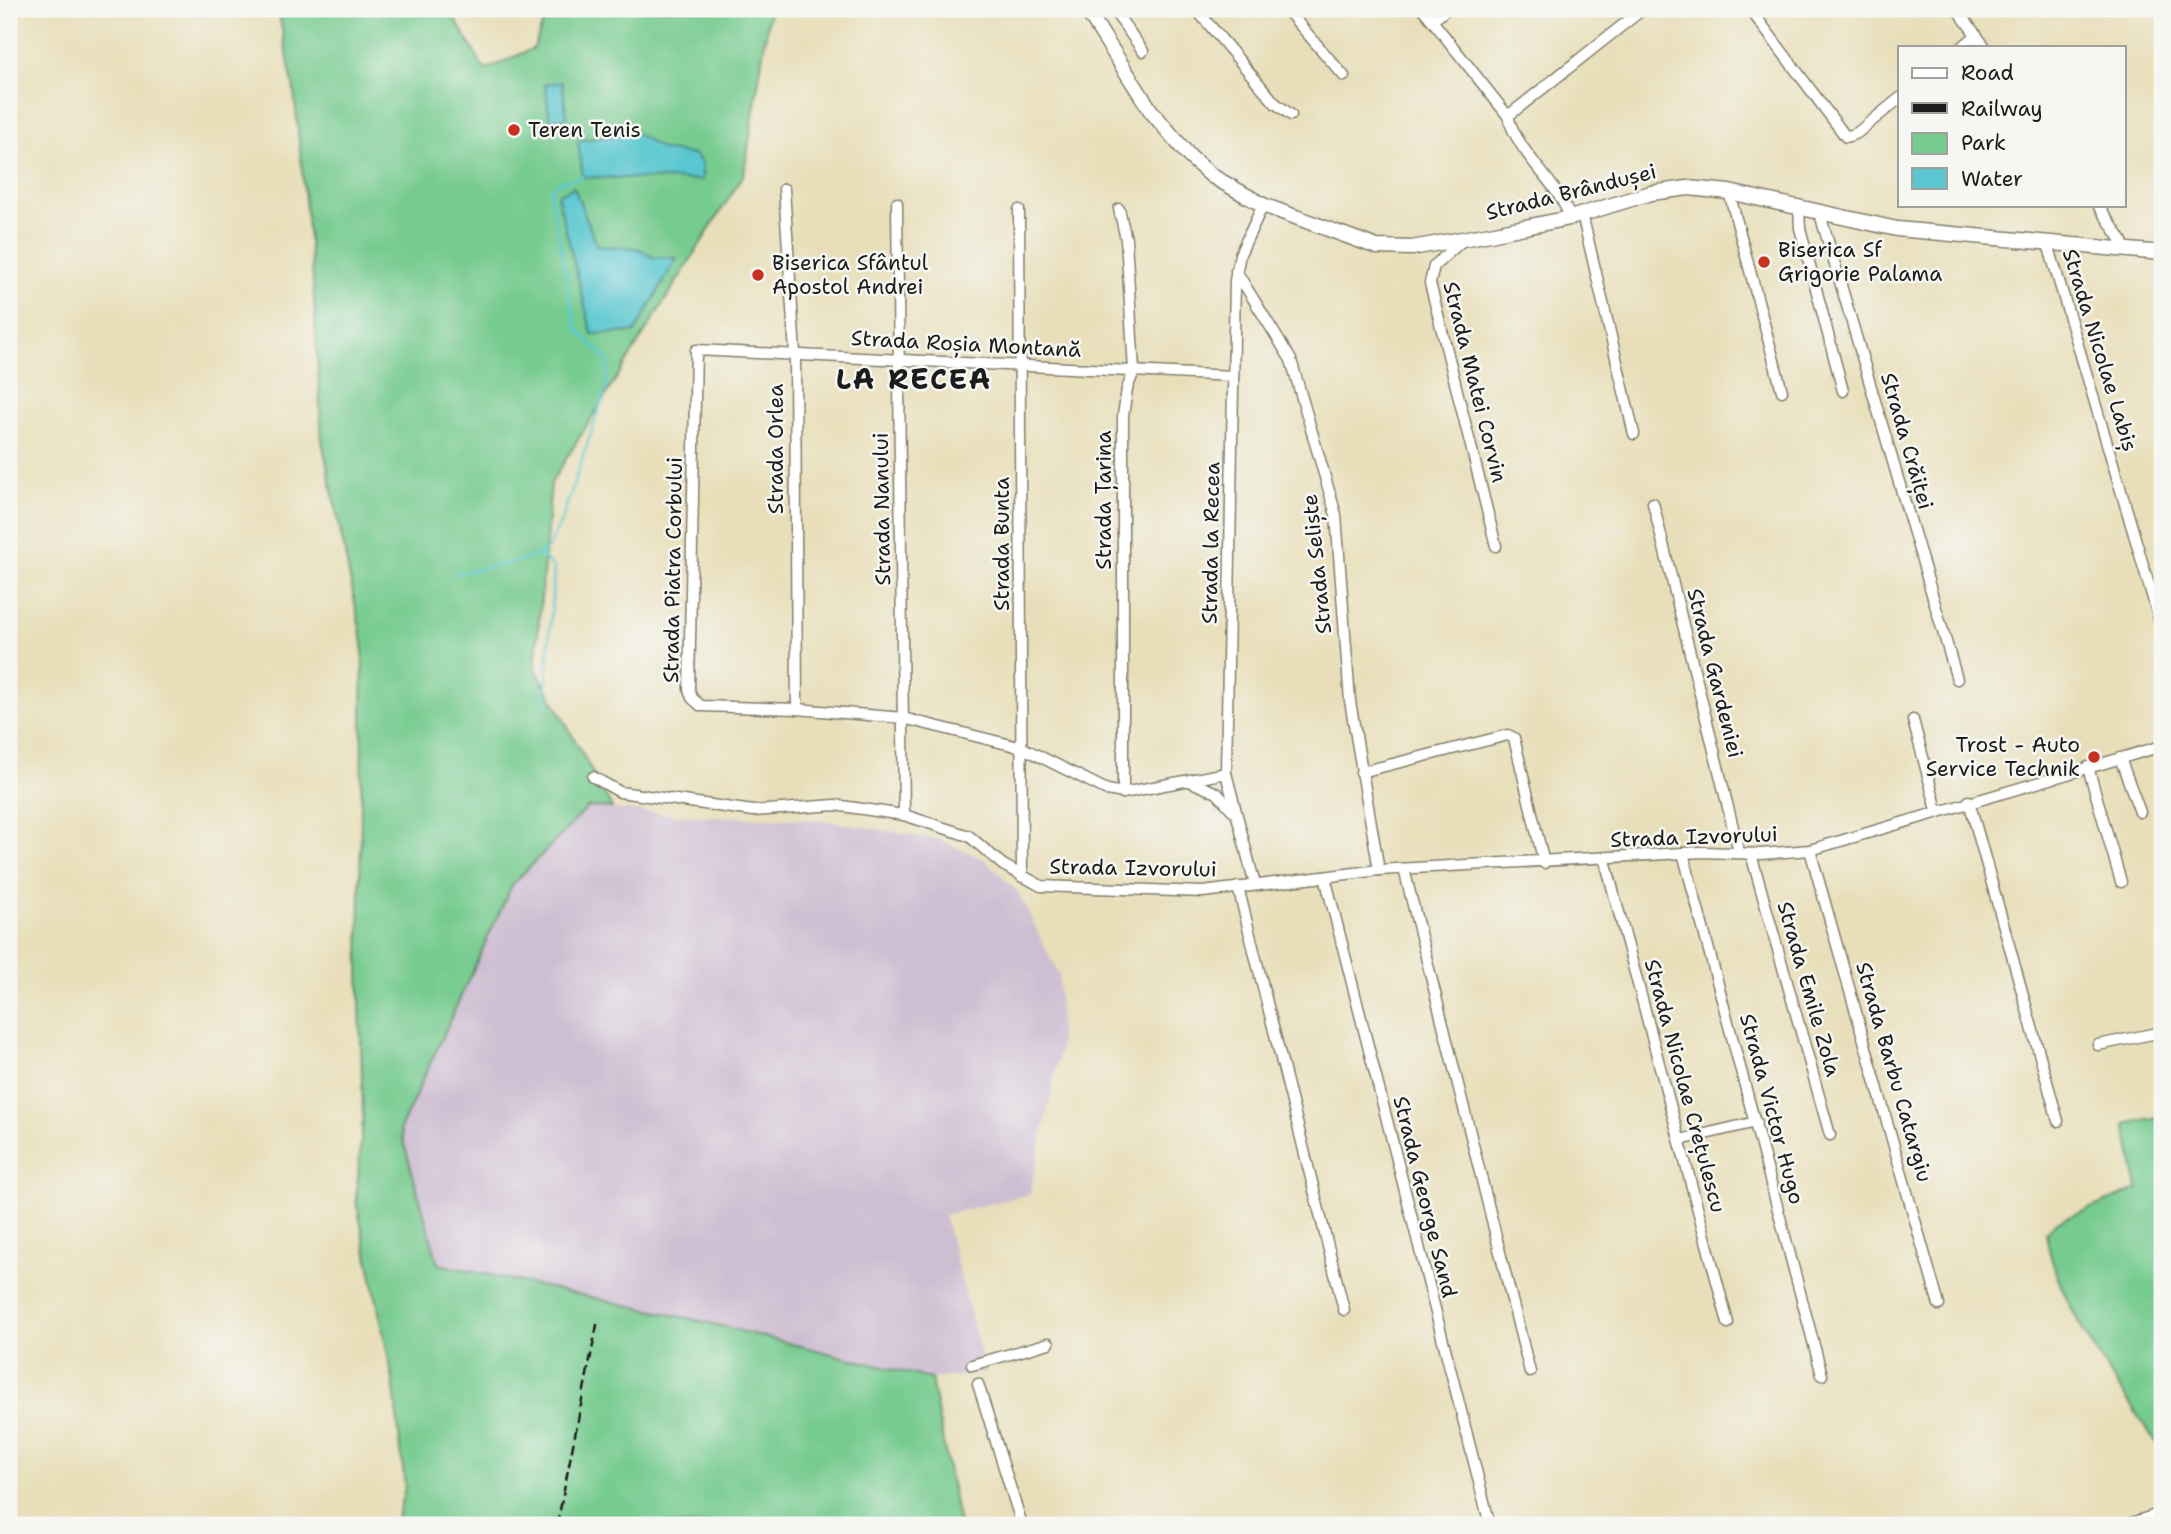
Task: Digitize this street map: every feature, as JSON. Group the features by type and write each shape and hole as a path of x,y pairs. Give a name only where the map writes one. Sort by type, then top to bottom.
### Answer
{"main road":[{"name":"Strada Brândușei","path":"1086,9 1151,111 1190,157 1212,176 1263,205 1377,247 1412,248 1464,239 1576,216 1670,189 1706,188 1897,229 2162,253"}],"street":[{"path":"1113,9 1143,51"},
{"path":"1196,9 1275,103 1291,115"},
{"path":"1286,9 1344,76"},
{"path":"1423,9 1508,116 1513,132 1576,216 1634,433"},
{"path":"1433,20 1447,9"},
{"path":"1508,116 1643,9"},
{"path":"1749,9 1846,137 1857,133 1898,100"},
{"path":"1958,9 1984,46"},
{"path":"1963,46 1976,35"},
{"name":"Strada Orlea","path":"784,190 795,353 797,709"},
{"path":"1729,192 1782,391"},
{"name":"Strada Nanului","path":"897,203 904,815"},
{"name":"Strada la Recea","path":"1255,885 1226,773 1236,271 1263,205"},
{"path":"2099,206 2122,241 2124,251"},
{"name":"Strada Țarina","path":"1119,209 1126,239 1134,371 1127,389 1123,416 1123,793"},
{"path":"1800,209 1800,228 1843,391"},
{"name":"Strada Bunta","path":"1020,210 1023,748 1021,877"},
{"name":"Strada Crăiței","path":"1820,214 1956,679"},
{"name":"Strada Matei Corvin","path":"1464,239 1434,266 1430,282 1496,546"},
{"name":"Strada Nicolae Labiș","path":"2048,244 2162,629"},
{"name":"Strada Seliște","path":"1236,271 1291,360 1331,493 1350,701 1380,870"},
{"name":"Strada Roșia Montană","path":"696,350 1233,376"},
{"name":"Strada Piatra Corbului","path":"696,350 689,689 692,698 701,706 797,709 903,718 1023,748 1107,790 1123,793 1226,773"},
{"name":"Strada Gardeniei","path":"1653,503 1745,853"},
{"path":"1913,720 1937,810"},
{"path":"1361,772 1508,735 1514,738 1544,863"},
{"name":"Strada Izvorului","path":"593,777 620,792 752,811 835,806 904,815 969,836 1003,865 1041,886 1203,892 1380,870 1605,860 1683,853 1810,850 1937,810 2162,746"},
{"path":"2120,758 2140,812"},
{"path":"2088,767 2121,882"},
{"path":"1187,781 1217,793 1238,818"},
{"path":"1969,801 2058,1121"},
{"name":"Strada Barbu Catargiu","path":"1810,850 1939,1305"},
{"name":"Strada Victor Hugo","path":"1683,853 1822,1375"},
{"name":"Strada Emile Zola","path":"1745,853 1830,1135"},
{"name":"Strada Nicolae Crețulescu","path":"1605,860 1728,1323"},
{"path":"1404,869 1530,1372"},
{"name":"Strada George Sand","path":"1325,877 1490,1525"},
{"path":"1238,887 1344,1310"},
{"path":"2098,1045 2162,1032"},
{"path":"1680,1139 1756,1122"},
{"path":"972,1364 1049,1343"},
{"path":"978,1384 1023,1525"},
{"path":"2126,1525 2162,1513"}],"shaded area":[{"path":"588,807 692,816 820,820 936,839 984,859 1018,892 1059,975 1060,1050 1030,1194 944,1215 986,1373 931,1379 709,1323 437,1264 400,1129 512,885"}],"green space":[{"path":"278,9 449,9 485,70 534,48 548,9 770,9 744,174 551,483 535,667 612,808 588,807 512,885 400,1129 438,1264 709,1323 931,1379 959,1525 395,1525 405,1488 393,1380 356,1200 363,1118 359,967 363,643 322,440 313,281 294,90"},
{"path":"2162,1116 2162,1452 2076,1318 2052,1261 2046,1233 2056,1222 2138,1189 2125,1124"}],"water":[{"path":"562,82 567,118 550,120 545,84"},
{"path":"634,132 663,150 695,155 702,163 702,180 583,177 578,141"},
{"path":"574,187 597,246 637,248 653,257 677,258 635,332 592,334 557,195"}],"waterway":[{"path":"455,574 533,558 548,548 561,522 607,385 608,360 576,328 550,190 559,182 583,177"},
{"path":"540,554 554,568 545,705"}],"railway":[{"path":"557,1525 598,1320"}],"place":[{"name":"Teren Tenis","path":"514,130"},
{"name":"Biserica Sf Grigorie Palama","path":"1764,262"},
{"name":"Biserica Sfântul Apostol Andrei","path":"758,275"},
{"name":"Trost - Auto Service Technik","path":"2094,757"}],"district":[{"name":"LA RECEA","path":"914,379"}]}
